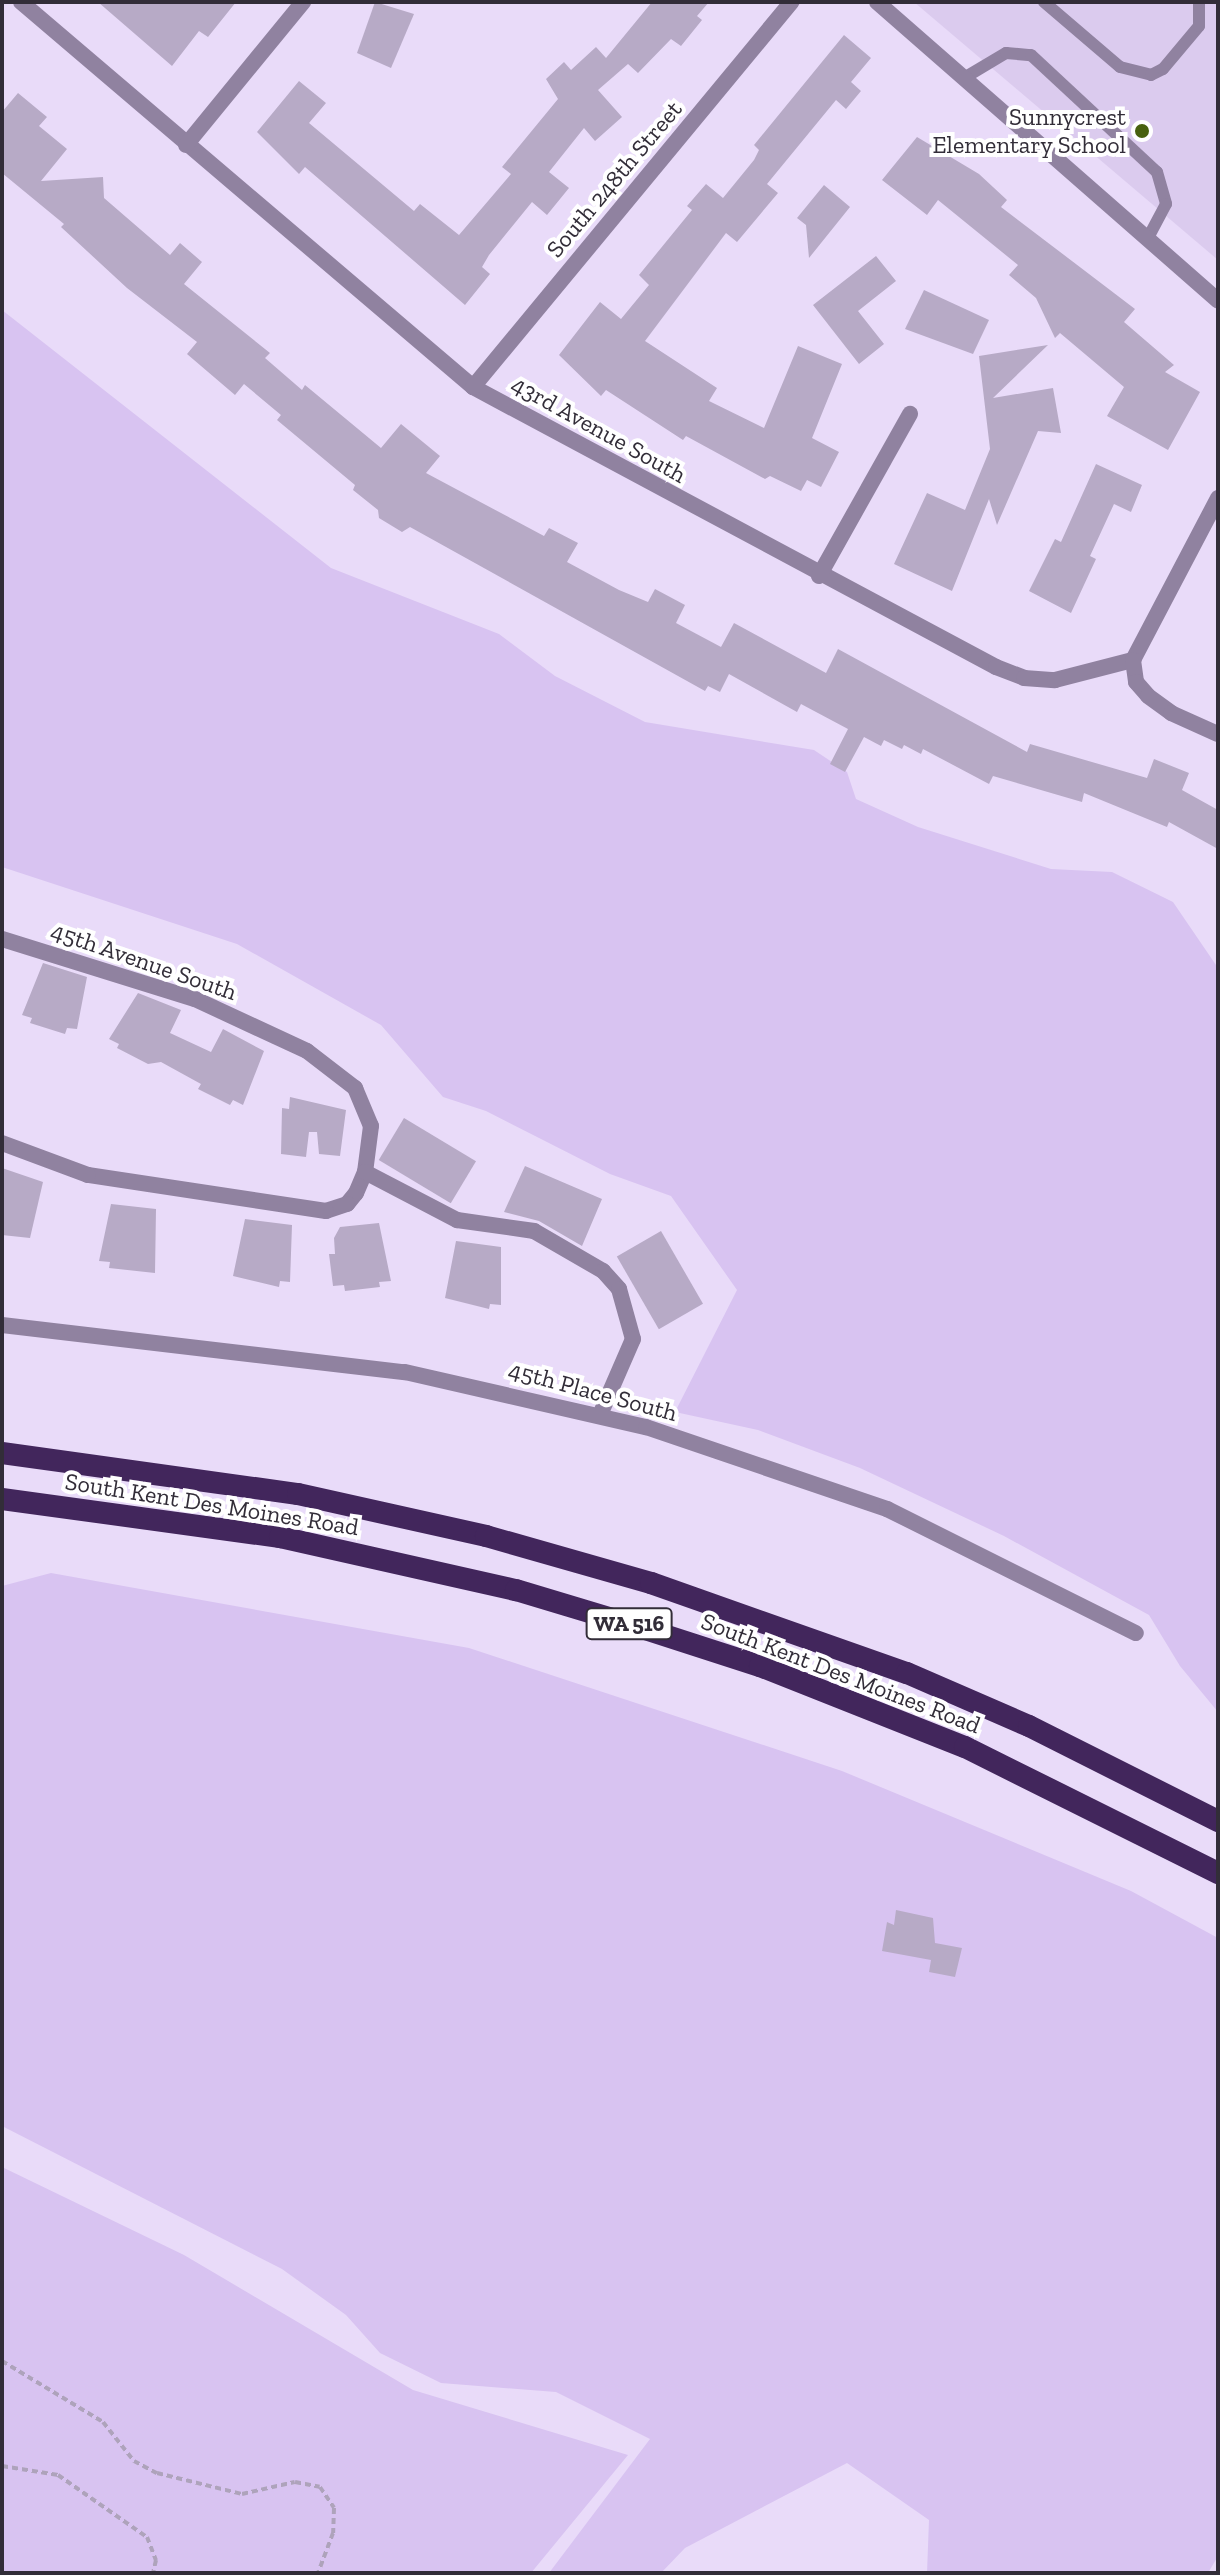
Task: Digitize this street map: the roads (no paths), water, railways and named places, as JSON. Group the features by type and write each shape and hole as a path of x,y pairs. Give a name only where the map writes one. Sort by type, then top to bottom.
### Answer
{"highway":[{"name":"South Kent Des Moines Road","path":"2,1453 298,1494 486,1536 651,1583 907,1673 1029,1726 1218,1821"},
{"name":"South Kent Des Moines Road","path":"2,1499 280,1537 516,1590 625,1622 760,1666 965,1747 1218,1873"}],"street":[{"name":"43rd Avenue South","path":"21,2 473,387 819,576 1024,678 1055,680 1133,660"},
{"path":"186,145 303,2"},
{"name":"South 248th Street","path":"473,387 792,2"},
{"path":"877,2 1218,300"},
{"path":"819,576 910,414"},
{"path":"1218,498 1133,660 1136,682 1148,696 1171,713 1218,734"},
{"name":"45th Avenue South","path":"2,939 195,999 321,1059 366,1103 371,1126 365,1172 347,1204 326,1211 294,1210 88,1175 2,1143"},
{"path":"365,1172 457,1220 534,1231 603,1271 619,1289 633,1339 600,1415"},
{"name":"45th Place South","path":"2,1325 405,1372 600,1415 887,1509 1136,1633"}],"lane":[{"path":"1044,2 1120,67 1151,75 1163,69 1199,26 1199,2"},
{"path":"964,78 1006,53 1031,55 1157,172 1166,204 1147,239"}],"place":[{"name":"Sunnycrest Elementary School","path":"1142,131"}]}
